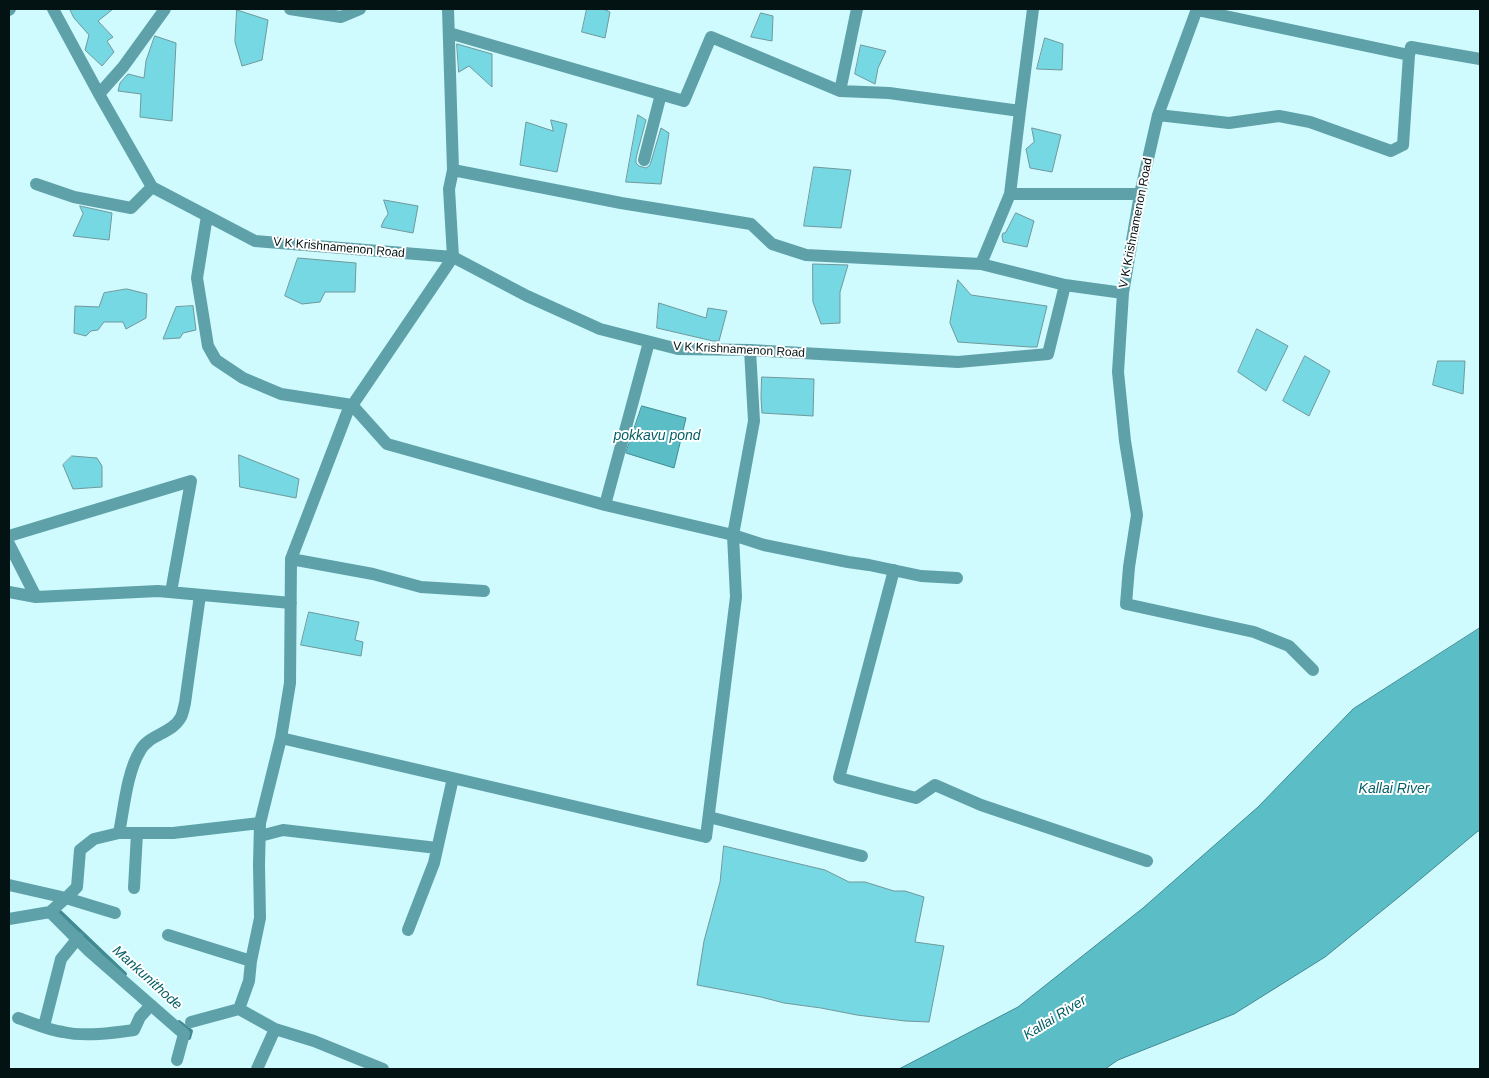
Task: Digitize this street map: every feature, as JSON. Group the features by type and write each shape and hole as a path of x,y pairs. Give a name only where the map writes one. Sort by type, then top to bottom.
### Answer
{"street":[{"path":"36,184 74,197 131,208 152,187 53,9"},
{"path":"99,94 122,67 165,9"},
{"path":"290,9 341,17 360,9"},
{"path":"239,1009 249,981 260,918 260,830 268,785 281,738 290,683 291,559 347,413 452,257 449,189 453,170 448,9"},
{"path":"840,91 857,9"},
{"path":"981,264 1010,194 1033,9"},
{"path":"1197,10 1408,54"},
{"name":"V K Krishnamenon Road","path":"152,187 255,241 452,257 527,296 600,329 678,349 750,350 958,362 1048,354 1065,285 1123,293 1140,194 1158,115 1197,10"},
{"path":"449,34 684,101 710,37 840,91 889,93 1020,111"},
{"path":"1158,115 1229,123 1279,116 1310,122 1391,151 1403,145 1408,54 1411,47 1480,59"},
{"path":"644,160 661,94"},
{"path":"453,170 621,204 751,224 772,244 806,255 981,264 1065,285"},
{"path":"1010,194 1140,194"},
{"path":"208,216 197,278 208,346 216,360 243,378 281,394 352,405 387,444 605,505 733,535 764,545 921,576 957,578"},
{"path":"1123,293 1118,372 1125,441 1137,515 1126,604 1254,632 1289,646 1313,670"},
{"path":"605,505 649,342"},
{"path":"281,738 706,837 736,598 733,535 754,421 750,350"},
{"path":"9,536 191,481 171,592"},
{"path":"9,544 36,596"},
{"path":"291,559 373,574 421,587 484,591"},
{"path":"894,570 839,778 916,798 934,785 981,805 1147,861"},
{"path":"9,592 36,596 158,591 291,603"},
{"path":"118,833 132,770 140,751 147,740 169,730 182,717 200,595"},
{"path":"408,930 434,863 453,778"},
{"path":"709,817 862,856"},
{"path":"9,919 50,912 77,887 80,850 94,839 118,833 283,830 437,848"},
{"path":"134,888 137,833"},
{"path":"9,885 66,898 115,913"},
{"path":"50,912 89,951 184,1034 177,1060"},
{"path":"168,935 251,961"},
{"path":"44,1026 61,959 78,938"},
{"path":"18,1018 70,1034 134,1030 140,1018 151,1005"},
{"path":"191,1022 239,1009 275,1030 314,1041 383,1069"},
{"path":"257,1069 275,1030"}],"water":[{"name":"pokkavu pond","path":"642,406 686,418 674,468 626,453"},
{"name":"Kallai River","path":"1480,628 1480,831 1325,957 1234,1014 1118,1060 1105,1069 899,1069 1018,1007 1143,908 1258,807 1353,709"}],"building":[{"path":"70,9 113,9 98,21 113,37 107,41 114,52 102,66 85,50 89,35 74,18"},
{"path":"587,9 603,9 610,12 605,38 582,32"},
{"path":"237,10 268,20 262,60 242,66 235,42"},
{"path":"761,13 773,16 772,41 751,37"},
{"path":"155,36 176,43 172,121 140,117 141,94 118,91 120,83 128,74 144,78 146,61"},
{"path":"1045,38 1063,44 1062,70 1037,69"},
{"path":"457,44 492,54 492,87 469,66 459,72"},
{"path":"861,45 886,51 878,68 875,84 855,74"},
{"path":"638,115 646,120 636,158 636,163 639,166 646,168 650,165 661,128 669,133 661,184 626,182"},
{"path":"551,120 567,124 557,172 520,165 526,122 553,131"},
{"path":"1032,128 1061,135 1052,172 1030,168 1026,149 1034,142"},
{"path":"814,167 851,170 841,228 804,226"},
{"path":"384,200 418,206 413,233 381,227 388,214"},
{"path":"80,206 112,213 109,240 73,236 83,214"},
{"path":"1016,213 1034,221 1027,247 1003,242 1003,233 1005,233"},
{"path":"298,258 356,263 355,292 325,292 320,302 302,304 285,296"},
{"path":"813,264 848,265 840,292 840,323 821,324 813,302"},
{"path":"958,280 971,295 1047,306 1037,347 958,342 950,323"},
{"path":"127,289 147,294 146,318 126,329 123,322 104,322 98,330 91,331 86,336 74,333 75,306 99,307 104,293"},
{"path":"659,303 706,318 708,308 727,311 719,341 657,328"},
{"path":"193,306 196,330 183,333 180,338 163,339 176,307"},
{"path":"1257,329 1288,346 1266,391 1238,372"},
{"path":"1305,356 1330,371 1309,416 1283,401"},
{"path":"1438,361 1465,361 1463,394 1433,385"},
{"path":"762,377 814,379 813,416 762,413"},
{"path":"239,455 299,479 296,498 240,487"},
{"path":"72,456 97,458 102,466 102,487 73,489 63,465"},
{"path":"309,612 359,622 355,640 363,642 361,656 301,645"},
{"path":"724,846 825,870 849,882 865,882 894,891 905,891 924,897 915,942 944,946 929,1022 857,1015 784,1003 697,985 704,941 720,882"}],"waterway":[{"name":"Mankunithode","path":"60,912 125,974"},
{"name":"Mankunithode","path":"179,1022 191,1031 189,1038"}]}
